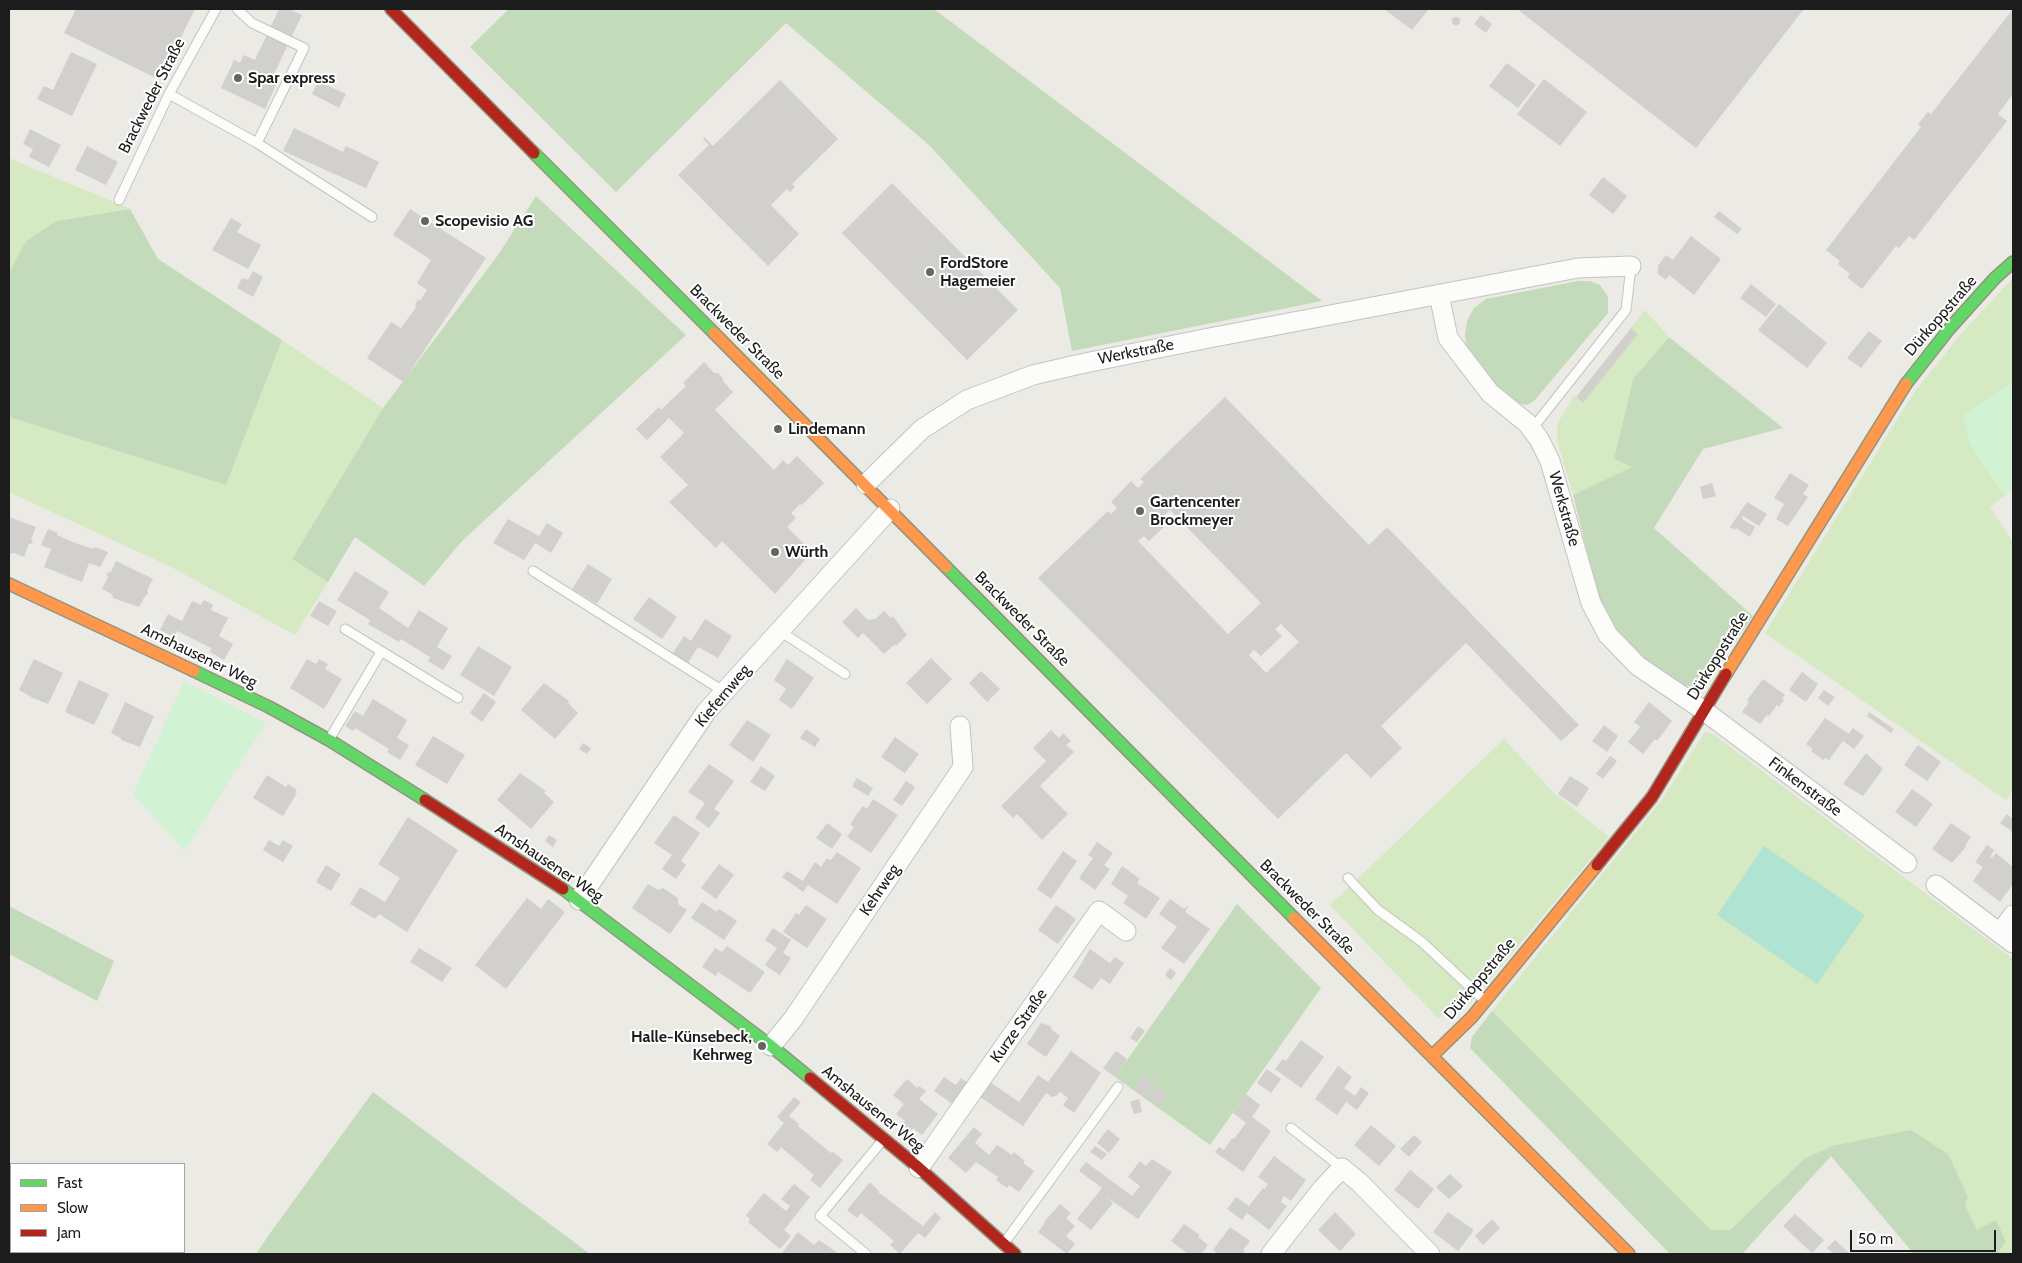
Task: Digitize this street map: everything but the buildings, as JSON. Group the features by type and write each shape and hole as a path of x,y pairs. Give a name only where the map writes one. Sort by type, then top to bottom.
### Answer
{"street":[{"name":"Brackweder Straße","path":"391,9 866,484 1629,1254"},
{"name":"Dürkoppstraße","path":"1433,1055 1472,1017 1652,797 1703,710 1906,382 1950,328 1995,278 2013,262"},
{"name":"Werkstraße","path":"866,484 922,429 967,400 1033,375 1089,362 1578,268 1631,266"},
{"name":"Werkstraße","path":"1439,294 1448,338 1490,393 1532,429 1550,461 1590,603 1608,635 1638,666 1703,710"},
{"name":"Kiefernweg","path":"579,900 706,712 723,691 890,509"},
{"name":"Amshausener Weg","path":"9,584 34,594 260,703 328,740 449,815 579,900 771,1046 919,1168 1015,1254"},
{"name":"Finkenstraße","path":"1703,710 1907,863"},
{"name":"Kehrweg","path":"771,1046 792,1019 963,767 960,726"},
{"path":"1936,885 2006,938 2013,915"},
{"name":"Kurze Straße","path":"919,1168 1099,911 1126,931"},
{"path":"1272,1254 1323,1188 1342,1168 1360,1183 1430,1254"}],"lane":[{"name":"Brackweder Straße","path":"119,200 169,94 216,9"},
{"path":"237,9 252,23 304,48 256,143"},
{"path":"169,94 256,143 372,217"},
{"path":"1532,429 1626,310 1631,266"},
{"path":"533,571 723,691"},
{"path":"345,629 458,698"},
{"path":"780,631 845,674"},
{"path":"328,740 381,652"},
{"path":"1348,878 1378,910 1422,942 1485,1000"},
{"path":"1003,1244 1118,1087"},
{"path":"1291,1128 1342,1168"},
{"path":"866,1254 820,1216 884,1139"}],"green space":[{"path":"509,9 934,9 1322,301 1072,351 1060,288 929,145 786,23 616,192 470,47"},
{"path":"9,158 130,209 56,221 26,241 9,273"},
{"path":"536,196 686,335 462,541 424,586 355,537 328,582 292,559 383,408 498,255"},
{"path":"130,209 158,259 282,340 226,485 9,417 9,273 26,241 56,221"},
{"path":"2013,278 2013,384 2009,385 1984,467 2005,496 1990,507 2013,542 2013,790 2006,800 1765,633 1913,394 1960,335"},
{"path":"1578,281 1590,281 1600,285 1608,297 1608,313 1534,401 1527,405 1511,402 1500,394 1466,349 1467,321 1474,308 1486,299"},
{"path":"1645,310 1669,337 1633,379 1614,459 1633,467 1573,495 1557,439 1557,424 1574,396 1583,403 1638,334 1631,328"},
{"path":"1669,337 1783,428 1703,449 1654,528 1753,616 1705,684 1692,687 1676,683 1646,660 1615,630 1599,599 1573,495 1632,467 1614,459 1633,379"},
{"path":"282,340 383,408 292,559 328,582 295,635 171,567 9,492 9,417 226,485"},
{"path":"2013,384 2013,489 2005,496 1984,467 1969,441 1963,415"},
{"path":"184,681 266,723 185,851 133,794"},
{"path":"1705,732 1713,734 2013,959 2013,1254 1997,1254 2006,1242 1977,1230 1965,1205 1911,1130 1804,1159 1730,1230 1711,1230 1492,1011 1661,801"},
{"path":"1504,739 1554,793 1609,837 1470,1003 1438,1018 1330,905"},
{"path":"1764,846 1865,915 1817,984 1717,915"},
{"path":"1237,904 1321,988 1210,1145 1115,1077"},
{"path":"9,906 114,961 97,1001 9,954"},
{"path":"1492,1011 1711,1230 1730,1230 1804,1159 1832,1146 1911,1130 1948,1154 1968,1197 1965,1205 1977,1230 1996,1220 2006,1242 1997,1254 1914,1254 1831,1156 1742,1254 1670,1254 1470,1048 1472,1037"},
{"path":"373,1092 590,1254 256,1254"}],"traffic: fast":[{"path":"534,153 714,333"},
{"path":"1906,384 1950,328 1995,278 2013,262"},
{"path":"946,567 1294,918"},
{"path":"194,671 269,707 329,740 425,800"},
{"path":"563,889 771,1046 810,1078"}],"traffic: slow":[{"path":"714,333 946,567"},
{"path":"1726,674 1906,384"},
{"path":"9,584 194,671"},
{"path":"1433,1055 1472,1017 1597,865"},
{"path":"1294,918 1629,1254"}],"traffic: jam":[{"path":"391,9 534,153"},
{"path":"1597,865 1652,797 1726,674"},
{"path":"425,800 563,889"},
{"path":"810,1078 919,1168 1015,1254"}],"place":[{"name":"Spar express","path":"238,78"},
{"name":"Scopevisio AG","path":"425,221"},
{"name":"FordStore Hagemeier","path":"930,272"},
{"name":"Lindemann","path":"778,429"},
{"name":"Gartencenter Brockmeyer","path":"1140,511"},
{"name":"Würth","path":"775,552"},
{"name":"Halle-Künsebeck, Kehrweg","path":"762,1046"}]}
